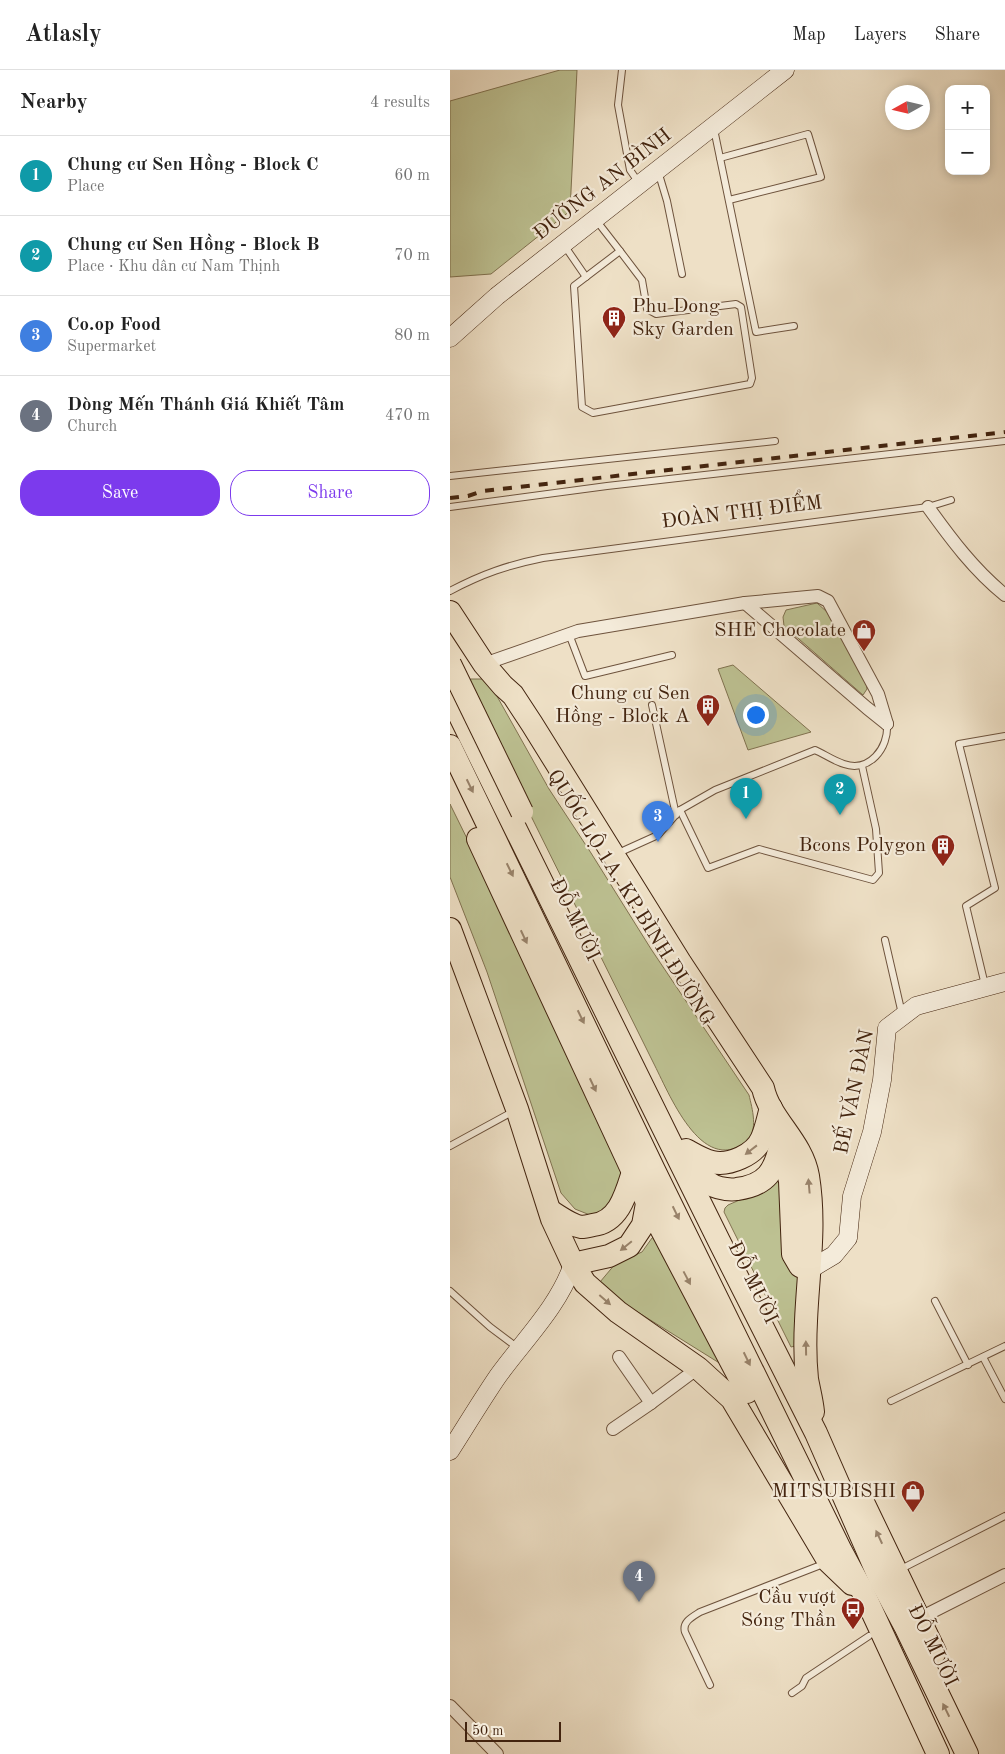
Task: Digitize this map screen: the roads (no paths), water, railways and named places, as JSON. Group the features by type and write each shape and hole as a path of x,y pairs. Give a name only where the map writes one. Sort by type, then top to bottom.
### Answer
{"highway":[{"path":"450,612 459,643 484,664 513,695 615,855 680,962 764,1088 781,1143 790,1181 793,1254 800,1266 810,1270"},
{"path":"450,664 516,815"},
{"path":"450,673 484,664"},
{"name":"QUỐC LỘ 1A, KP.BÌNH ĐƯỜNG","path":"503,686 506,699 755,1097 769,1104"},
{"path":"450,696 516,815"},
{"path":"450,746 482,828"},
{"path":"450,782 482,828"},
{"name":"ĐỖ MƯỜI","path":"516,815 816,1433 880,1582"},
{"name":"ĐỖ MƯỜI","path":"482,828 644,1171 841,1551 880,1582 912,1622 984,1754"},
{"path":"450,929 517,1109 550,1211 573,1264 585,1283 618,1312 698,1368 732,1399 836,1570 880,1582"},
{"path":"678,1146 714,1163 729,1162 740,1158 754,1149 762,1140 769,1104"},
{"path":"769,1104 802,1156 808,1175 812,1225 806,1322 807,1378 816,1433"},
{"path":"697,1172 715,1186 732,1190 752,1187 764,1180 773,1168 778,1158 781,1143"},
{"name":"ĐỖ MƯỜI","path":"678,1146 697,1172 796,1371 823,1418 938,1754"},
{"path":"573,1264 610,1256 629,1246 644,1225 647,1202 644,1171"},
{"path":"550,1211 568,1222 582,1227 597,1225 609,1219 619,1208 644,1171"},
{"path":"647,1202 836,1570 925,1754"},
{"name":"ĐỖ MƯỜI","path":"912,1622 967,1754"}],"street":[{"name":"ĐƯỜNG AN BÌNH","path":"450,338 497,296 785,70"},
{"path":"928,507 959,549 990,583 1005,595"},
{"path":"484,664 578,631 746,603 818,596 828,601 878,694 887,724"},
{"path":"746,603 887,724"},
{"name":"BẾ VĂN ĐÀN","path":"810,1270 834,1255 848,1238 852,1196 872,1132 882,1080 887,1028 916,1006 1005,982"},
{"path":"450,1451 498,1377 559,1295 573,1264"},
{"path":"619,1357 651,1404"},
{"path":"612,1429 651,1404 698,1368"},
{"path":"912,1622 1005,1574"},
{"path":"451,1709 497,1754"}],"lane":[{"path":"622,70 618,105 630,170 640,184"},
{"path":"714,125 756,332 794,326"},
{"path":"720,158 808,134 821,177 729,200"},
{"path":"657,170 668,202 682,274"},
{"path":"596,220 620,251 642,280 647,309 656,314 736,304 741,307 752,378 750,384 594,413 582,407 574,286 620,251"},
{"path":"563,244 586,277"},
{"path":"450,476 776,441"},
{"path":"450,507 607,486 1005,441"},
{"name":"ĐOÀN THỊ ĐIỂM","path":"450,590 506,566 543,558 928,507 951,500"},
{"path":"570,634 585,676 672,655"},
{"path":"652,705 678,812 708,868 759,849 873,880 879,873 876,829 862,766"},
{"path":"615,855 658,835 678,812 715,790 815,750 845,764 862,766 879,755 888,735 887,724"},
{"path":"986,987 966,906 995,888 959,744 1005,736"},
{"path":"885,940 903,1016"},
{"path":"450,1146 517,1109"},
{"path":"450,1291 490,1327 519,1349"},
{"path":"935,1301 968,1364"},
{"path":"891,1401 1005,1346"},
{"path":"983,1357 1005,1399"},
{"path":"880,1582 1005,1516"},
{"path":"710,1685 685,1632 686,1623 700,1612 836,1570"},
{"path":"792,1694 802,1686 806,1678 869,1636"}],"railway":[{"path":"450,498 468,496 483,491 1005,432"}],"place":[{"name":"Phu Dong Sky Garden","path":"614,339"},
{"name":"SHE Chocolate","path":"864,652"},
{"name":"Chung cư Sen Hồng - Block A","path":"708,727"},
{"name":"Chung cư Sen Hồng - Block B","path":"840,815"},
{"name":"Chung cư Sen Hồng - Block C","path":"746,819"},
{"name":"Co.op Food","path":"658,842"},
{"name":"Bcons Polygon","path":"943,867"},
{"name":"MITSUBISHI","path":"913,1513"},
{"name":"Dòng Mến Thánh Giá Khiết Tâm","path":"639,1602"},
{"name":"Cầu vượt Sóng Thần","path":"853,1630"}]}
